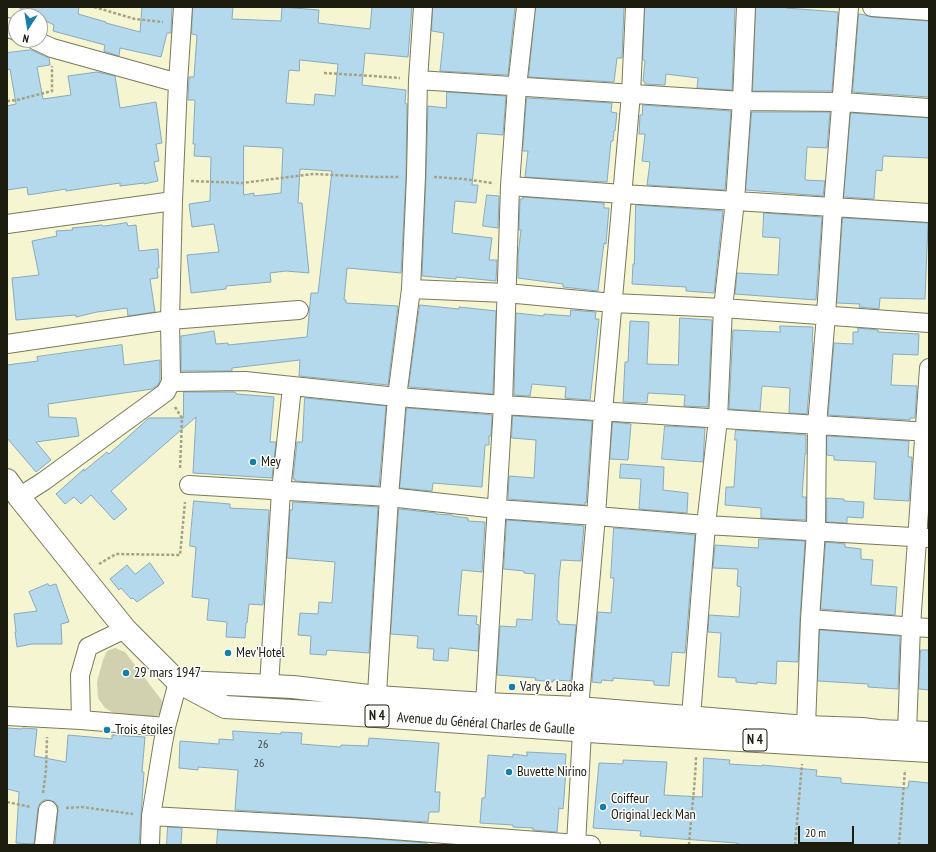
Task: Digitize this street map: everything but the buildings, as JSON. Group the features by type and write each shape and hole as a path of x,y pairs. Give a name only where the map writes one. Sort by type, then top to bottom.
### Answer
{"main road":[{"name":"N 4","path":"13,489 125,629 178,682"},
{"name":"Avenue du Général Charles de Gaulle","path":"178,682 293,687 376,707 582,731 694,727"},
{"name":"Avenue du Général Charles de Gaulle","path":"178,682 225,707 376,707 485,704 579,708 694,727 802,735 907,740 929,733"},
{"name":"Avenue du Général Charles de Gaulle","path":"907,740 929,750"}],"street":[{"path":"376,707 389,497 397,397 411,289 416,176 418,80 423,7"},
{"path":"485,704 503,405 510,186 517,87 526,7"},
{"path":"151,816 365,828 581,845 582,731 579,708 631,94 635,7"},
{"path":"694,727 706,525 718,419 723,308 736,201 746,7"},
{"path":"802,735 816,531 817,425 849,7"},
{"path":"872,7 929,11"},
{"path":"169,387 173,201 182,15"},
{"path":"48,46 178,83"},
{"path":"418,80 742,101 842,102 929,108"},
{"path":"510,186 929,213"},
{"path":"7,224 173,201"},
{"path":"411,289 506,293 613,303 723,308 929,323"},
{"path":"7,344 170,320 298,310"},
{"path":"907,740 911,626 923,537 929,368"},
{"path":"13,489 44,481 169,387 245,381 397,397 503,405 927,432"},
{"path":"268,686 281,491 292,386"},
{"path":"189,485 389,497 496,510 706,525 923,537"},
{"path":"810,619 929,628"},
{"path":"81,720 80,675 88,647 125,629"},
{"path":"150,845 151,816 166,727 178,682"},
{"path":"7,716 166,727"},
{"path":"44,809 44,845"}],"path":[{"path":"94,7 135,19 182,15"},
{"path":"7,101 52,91 52,48"},
{"path":"324,73 418,80"},
{"path":"174,181 242,183 313,174 375,177 416,176 464,179 510,186"},
{"path":"84,577 98,565 116,554 180,555 186,494 189,485 180,476 182,418 169,387"},
{"path":"44,809 47,718"},
{"path":"689,845 696,771 694,727"},
{"path":"795,845 802,735"},
{"path":"899,845 907,740"},
{"path":"7,802 44,809 82,807 151,816"}],"green space":[{"path":"115,648 125,652 163,702 162,712 157,716 150,719 117,715 105,708 98,698 97,682 103,660 107,651"}],"place":[{"name":"Mey","path":"253,462"},
{"name":"Mev'Hotel","path":"228,653"},
{"name":"29 mars 1947","path":"126,673"},
{"name":"Vary & Laoka","path":"512,687"},
{"name":"Trois étoiles","path":"107,730"},
{"name":"Buvette Nirino","path":"509,772"},
{"name":"Coiffeur Original Jeck Man","path":"603,807"}]}
